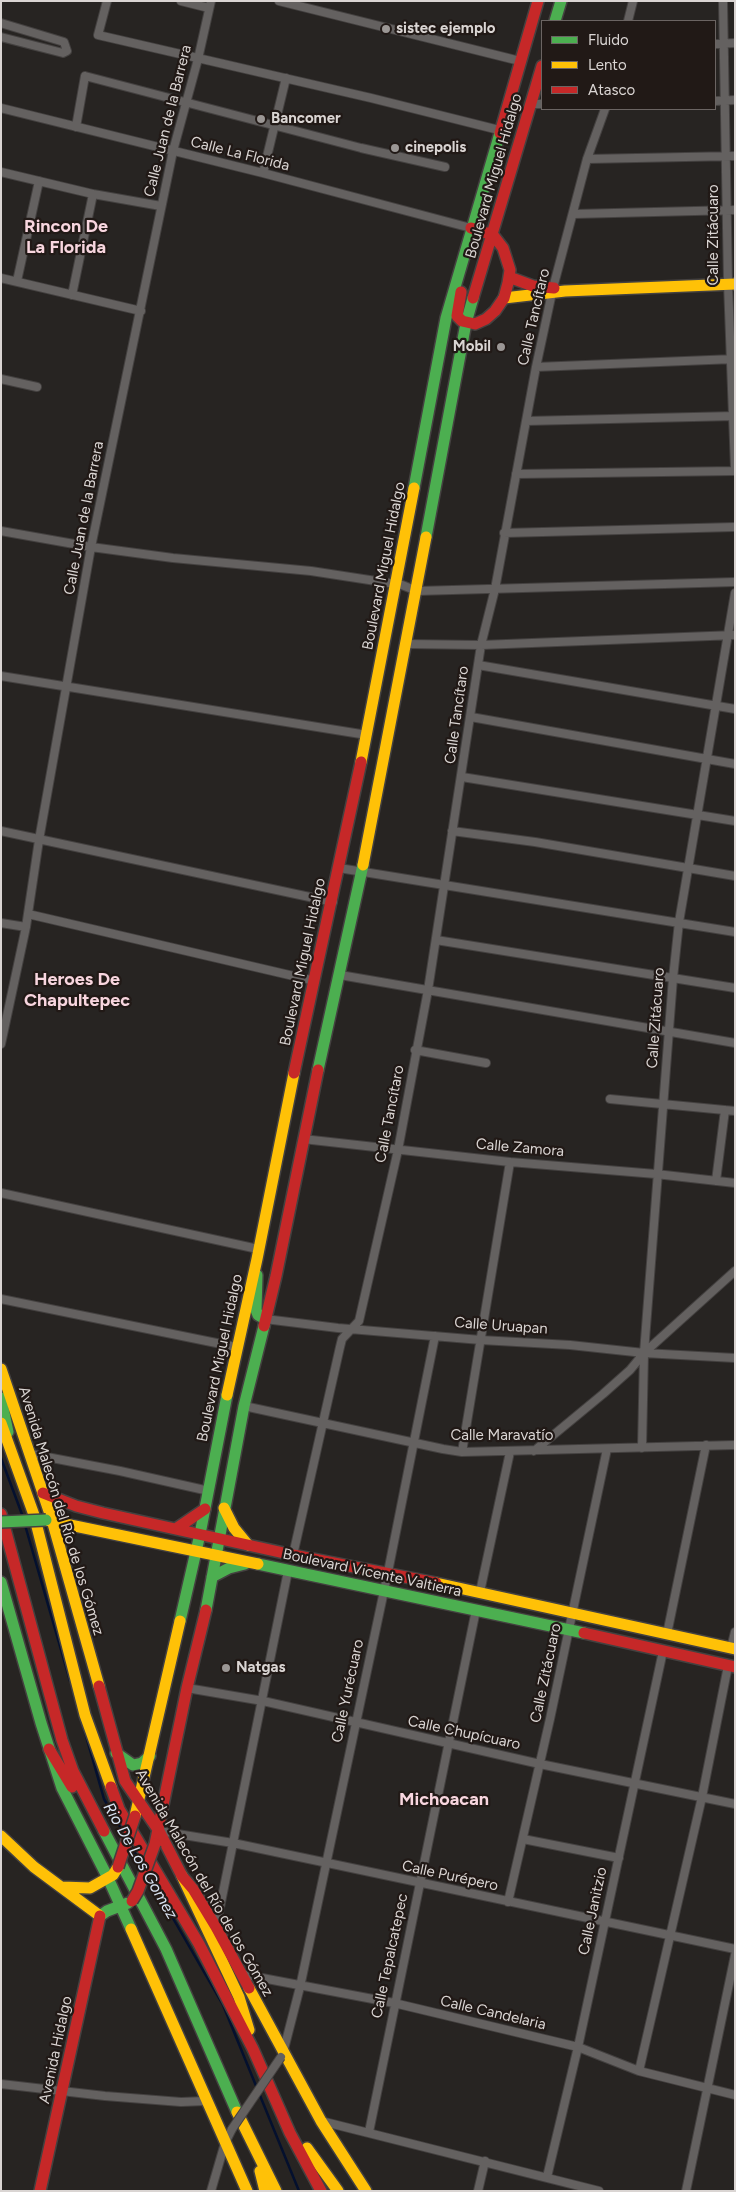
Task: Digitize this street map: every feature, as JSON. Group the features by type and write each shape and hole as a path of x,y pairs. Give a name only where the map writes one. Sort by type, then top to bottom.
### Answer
{"main road":[{"name":"Boulevard Miguel Hidalgo","path":"60,1887 90,1888 115,1873 139,1804 200,1534 236,1347 258,1254 284,1117 368,735 446,318 538,1"},
{"path":"555,20 561,1"},
{"name":"Boulevard Miguel Hidalgo","path":"100,1916 107,1911 132,1901 138,1891 159,1831 187,1688 220,1539 224,1508 244,1406 276,1276 303,1139 361,873 417,591 466,323 537,104 541,74"},
{"path":"469,243 468,264 456,312 459,319 466,323 475,324 481,322 495,311 504,298 509,277 507,257 503,248 493,235 472,228"},
{"path":"509,277 553,291"},
{"path":"504,298 553,291 731,284"},
{"path":"258,1254 256,1310 258,1315 265,1319"},
{"name":"Avenida Malecón del Río de los Gómez","path":"1,1369 43,1493 49,1520 125,1781 159,1831 182,1876 193,1889 216,1927 282,2054 366,2191"},
{"path":"1,1398 10,1447"},
{"name":"Avenida Malecón del Río de los Gómez","path":"1,1423 34,1515 86,1715 119,1809 199,1944 321,2191"},
{"name":"Boulevard Vicente Valtierra","path":"43,1493 76,1506 220,1539 388,1572 733,1648"},
{"path":"71,1524 69,1515 76,1506"},
{"path":"224,1508 234,1528 248,1545"},
{"path":"177,1528 205,1509"},
{"path":"1,1514 67,1755 118,1863 181,1981 255,2152 276,2191"},
{"name":"Boulevard Vicente Valtierra","path":"1,1522 49,1520 71,1524 216,1557 476,1610 731,1666"},
{"path":"212,1577 229,1568 256,1564"},
{"path":"1,1582 62,1788 121,1906 247,2191"},
{"path":"49,1748 98,1833 118,1863"},
{"path":"116,1753 133,1765 142,1763 150,1756"},
{"path":"1,1836 34,1867 100,1916"},
{"path":"182,1876 239,1997 253,2050"},
{"name":"Avenida Hidalgo","path":"40,2191 100,1916"},
{"path":"277,2104 318,2166 338,2191"},
{"path":"255,2152 265,2191"}],"street":[{"path":"107,1 98,35 499,130"},
{"path":"181,1 210,5"},
{"path":"279,1 520,61"},
{"path":"628,20 634,1"},
{"name":"Calle Zitácuaro","path":"722,1 718,44 731,156 731,284 735,470"},
{"name":"Calle Juan de la Barrera","path":"1,1044 26,927 39,840 91,547 172,151 184,103 198,59 210,5"},
{"path":"1,23 64,42 67,51 63,53 1,37"},
{"path":"718,44 735,43"},
{"path":"76,127 85,76 361,148 445,167"},
{"path":"263,173 286,78"},
{"path":"716,101 735,100"},
{"name":"Calle La Florida","path":"1,108 263,173 472,228"},
{"name":"Calle Tancítaro","path":"293,1554 342,1339 359,1321 398,1150 415,1050 428,990 481,645 495,589 536,368 553,291 587,159 605,110"},
{"path":"587,159 731,156"},
{"path":"1,172 93,194 161,206"},
{"path":"17,281 39,182"},
{"path":"72,295 93,194"},
{"path":"574,214 731,210"},
{"path":"1,278 140,310"},
{"path":"536,368 733,359"},
{"path":"1,379 37,387"},
{"path":"526,421 734,416"},
{"path":"516,474 735,470"},
{"path":"504,533 735,527"},
{"path":"1,531 91,547 311,572 396,584 417,591 735,582"},
{"name":"Calle Zitácuaro","path":"642,1448 644,1353 672,978 679,922 725,650 731,635 735,593"},
{"path":"406,644 481,645 731,635"},
{"path":"725,650 735,652"},
{"path":"478,665 735,709"},
{"path":"1,676 66,688 368,735"},
{"path":"471,717 735,764"},
{"path":"462,777 735,821"},
{"path":"452,831 735,876"},
{"path":"1,832 332,902"},
{"path":"339,868 735,932"},
{"path":"28,914 315,981"},
{"path":"1,923 26,927"},
{"path":"436,940 735,988"},
{"path":"340,975 735,1042"},
{"path":"415,1050 486,1063"},
{"path":"610,1099 735,1111"},
{"path":"716,1181 725,1110"},
{"name":"Calle Zamora","path":"303,1139 510,1162 656,1174 735,1183"},
{"path":"462,1452 510,1162"},
{"path":"1,1193 258,1254"},
{"path":"534,1451 610,1388 630,1370 644,1353 735,1271"},
{"path":"1,1299 236,1347"},
{"name":"Calle Uruapan","path":"265,1319 481,1340 735,1358"},
{"name":"Calle Yurécuaro","path":"282,2054 300,1987 388,1572 435,1336"},
{"name":"Calle Maravatío","path":"244,1406 462,1452 735,1445"},
{"path":"667,1634 706,1445"},
{"name":"Calle Zitácuaro","path":"508,1902 573,1614 607,1449"},
{"path":"480,1592 510,1452"},
{"path":"31,1454 209,1491"},
{"path":"216,1927 288,1571"},
{"name":"Calle Tepalcatepec","path":"368,2132 476,1610"},
{"path":"733,1648 735,1632"},
{"name":"Calle Janitzio","path":"547,2177 578,2047 663,1651"},
{"path":"639,2071 731,1666"},
{"name":"Calle Chupícuaro","path":"187,1688 262,1702 540,1764 735,1804"},
{"name":"Calle Purépero","path":"159,1831 232,1843 604,1923 735,1949"},
{"path":"523,1839 618,1858"},
{"path":"686,2191 735,1955"},
{"name":"Calle Candelaria","path":"241,1974 300,1987 394,2003 578,2047 639,2071 735,2095"},
{"path":"212,2191 225,2143 232,2129 282,2054"},
{"path":"1,2084 62,2092 144,2099 206,2101"},
{"path":"322,2121 599,2191"},
{"path":"478,2191 484,2161"}],"waterway":[{"name":"Rio De Los Gomez","path":"1,1458 23,1517"},
{"name":"Rio De Los Gomez","path":"25,1525 70,1681"},
{"name":"Rio De Los Gomez","path":"84,1729 104,1799 125,1835"},
{"name":"Rio De Los Gomez","path":"130,1844 142,1866"},
{"name":"Rio De Los Gomez","path":"148,1875 223,2005 299,2191"}],"traffic: fast":[{"path":"555,20 561,1"},
{"path":"414,488 446,318 500,133"},
{"path":"426,537 466,323 473,298"},
{"path":"318,1070 363,865"},
{"path":"257,1275 256,1310 258,1315 265,1319"},
{"path":"206,1610 244,1406 264,1326"},
{"path":"180,1621 200,1534 227,1395"},
{"path":"1,1398 8,1432"},
{"path":"1,1522 46,1520"},
{"path":"212,1577 229,1568 245,1564"},
{"path":"258,1564 584,1633"},
{"path":"1,1582 41,1723 62,1788 108,1878 131,1929"},
{"path":"116,1753 133,1765 142,1763 150,1756"},
{"path":"104,1831 166,1949 237,2112"},
{"path":"100,1916 107,1911 128,1903"}],"traffic: slow":[{"path":"504,298 565,291 735,284"},
{"path":"361,762 414,488"},
{"path":"363,865 426,537"},
{"path":"227,1395 257,1259 294,1073"},
{"path":"1,1369 52,1520 99,1686"},
{"path":"1,1423 34,1515 85,1715 111,1787"},
{"path":"224,1508 234,1528 248,1545"},
{"path":"46,1520 258,1564"},
{"path":"436,1583 735,1649"},
{"path":"135,1816 180,1621"},
{"path":"1,1836 34,1867 100,1916"},
{"path":"62,1887 90,1888 113,1875 118,1867"},
{"path":"182,1876 239,1997 249,2030"},
{"path":"131,1929 247,2191"},
{"path":"249,1988 321,2121 366,2191"},
{"path":"237,2112 276,2191"},
{"path":"307,2148 338,2191"},
{"path":"260,2171 265,2191"}],"traffic: jam":[{"path":"500,133 538,1"},
{"path":"473,298 541,69"},
{"path":"461,292 457,316 462,321 475,324 486,319 495,311 504,298 508,283 510,270 503,248 493,235 471,228"},
{"path":"509,277 533,286 554,288"},
{"path":"294,1073 361,762"},
{"path":"264,1326 318,1070"},
{"path":"43,1493 76,1506 103,1513 293,1555 436,1583"},
{"path":"177,1528 205,1509"},
{"path":"1,1514 62,1740 73,1771 104,1831"},
{"path":"155,1844 187,1688 206,1610"},
{"path":"584,1633 735,1667"},
{"path":"99,1686 125,1781 159,1831 182,1876 193,1889 216,1927 249,1988"},
{"path":"49,1749 72,1787"},
{"path":"111,1787 119,1809 199,1944 253,2049 290,2133 321,2191"},
{"path":"118,1867 135,1816"},
{"path":"132,1901 138,1891 155,1844"},
{"path":"40,2191 100,1916"}],"place":[{"name":"sistec ejemplo","path":"386,29"},
{"name":"Bancomer","path":"261,119"},
{"name":"cinepolis","path":"395,148"},
{"name":"Mobil","path":"501,347"},
{"name":"Natgas","path":"226,1668"}],"district":[{"name":"Rincon De La Florida","path":"66,237"},
{"name":"Heroes De Chapultepec","path":"77,990"},
{"name":"Michoacan","path":"444,1800"}]}
